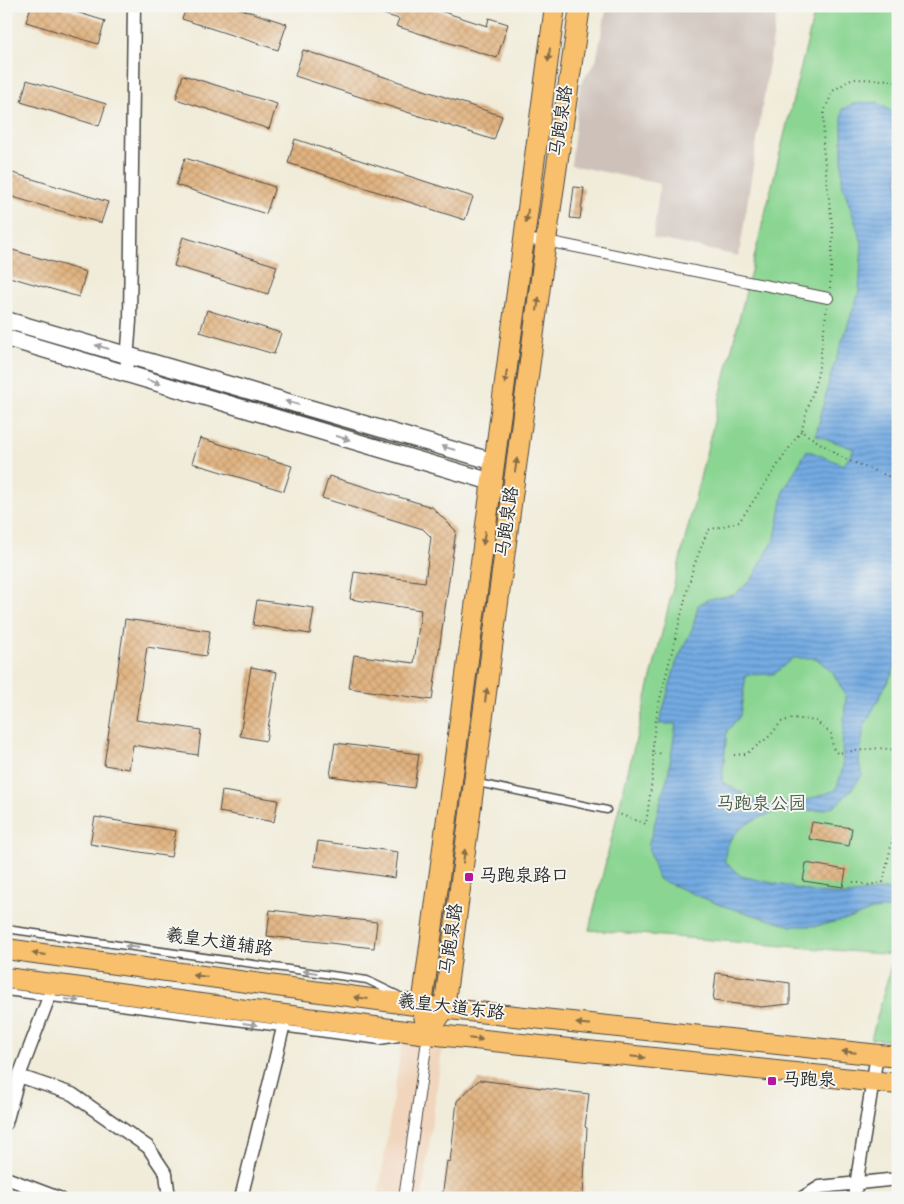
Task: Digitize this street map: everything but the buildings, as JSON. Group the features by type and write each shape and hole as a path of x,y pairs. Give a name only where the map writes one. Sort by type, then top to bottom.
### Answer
{"main road":[{"name":"马跑泉路","path":"428,1034 422,1006 555,6"},
{"name":"马跑泉路","path":"428,1034 444,1009 546,241 580,6"},
{"name":"羲皇大道东路","path":"6,949 444,1009 898,1057"},
{"name":"羲皇大道东路","path":"6,978 50,990 428,1034 898,1084"}],"street":[{"path":"126,374 128,355 134,6"},
{"path":"524,240 546,241 828,298"},
{"path":"6,320 494,462"},
{"path":"6,338 492,482"},
{"path":"6,1123 19,1076 50,990"},
{"path":"241,1198 283,1028"},
{"name":"马跑泉路","path":"404,1198 428,1034"},
{"path":"854,1198 877,1055"},
{"path":"19,1076 72,1094 148,1147 166,1174 169,1198"},
{"path":"6,1178 59,1198"},
{"path":"802,1198 820,1187 856,1182 898,1180"}],"lane":[{"path":"474,783 607,810"},
{"name":"羲皇大道辅路","path":"6,929 367,980 422,1006"},
{"path":"6,992 50,990 283,1028 380,1041 428,1034"}],"path":[{"path":"607,810 646,824 653,773 657,711 694,568 708,530 739,522 801,431 818,374 833,270 833,233 823,147 824,112 833,91 851,79 892,80 898,83"},
{"path":"801,431 845,459 898,480"},
{"path":"734,755 746,754 770,736 780,722 793,718 816,721 831,734 834,748 838,752 868,749 898,750"},
{"path":"653,754 662,753"},
{"path":"854,882 869,885 883,882 893,837 898,833"}],"shaded area":[{"path":"607,6 778,6 739,256 653,238 660,184 571,165 580,84 596,61"},
{"path":"402,1040 443,1043 422,1198 378,1198"}],"green space":[{"name":"马跑泉公园","path":"816,6 898,6 898,1041 871,1039 894,955 589,930"}],"water":[{"path":"877,102 898,116 898,477 896,489 898,490 898,662 864,727 859,762 862,776 847,794 829,808 783,811 762,816 752,821 735,834 729,842 725,862 741,876 818,893 846,895 898,888 898,908 872,910 853,918 816,926 791,926 720,905 658,879 648,847 668,775 676,724 659,724 676,663 693,627 698,605 709,599 734,595 752,579 775,538 784,490 807,450 844,465 854,449 816,435 830,377 859,292 862,243 842,183 842,109 853,104","holes":["793,658 816,658 833,673 846,696 842,744 843,768 836,790 807,800 764,805 722,782 727,731 740,716 746,675 774,674"]}],"place":[{"name":"马跑泉路口","path":"469,877"},
{"name":"马跑泉","path":"772,1081"}]}
